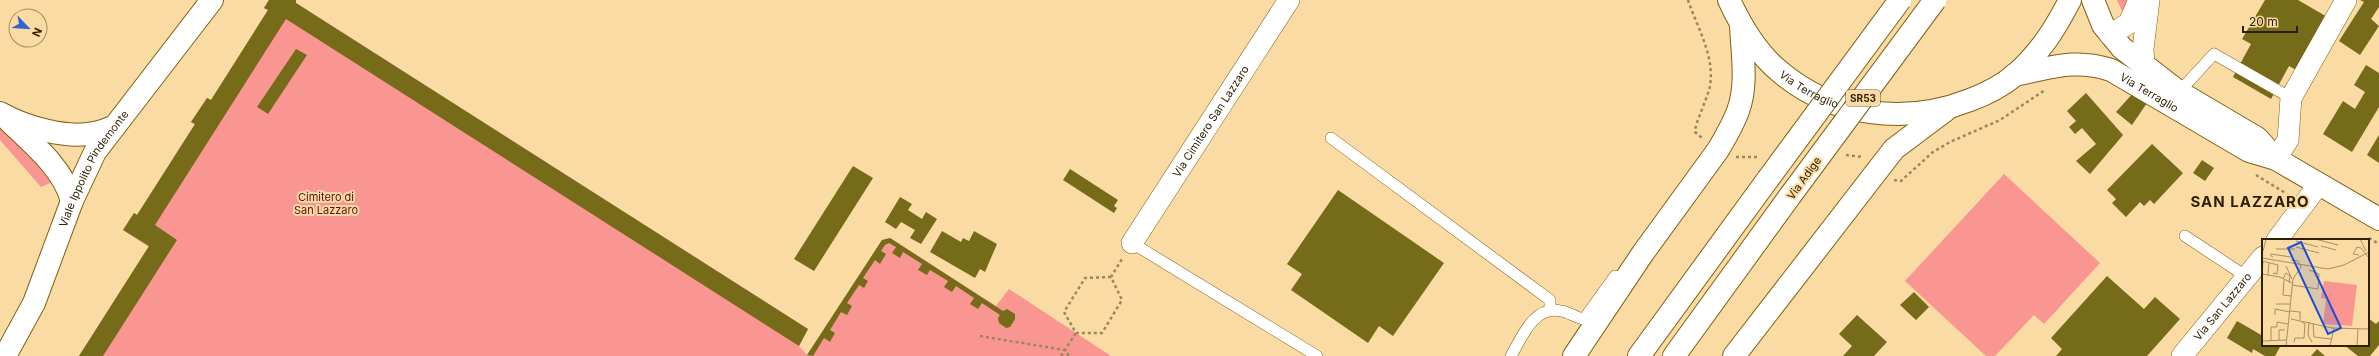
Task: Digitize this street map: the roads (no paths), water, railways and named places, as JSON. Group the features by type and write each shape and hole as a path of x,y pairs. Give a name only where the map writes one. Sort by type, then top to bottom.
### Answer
{"main road":[{"name":"Viale Ippolito Pindemonte","path":"5,356 41,286 72,202 90,163 115,126 212,0"},
{"name":"Via Terraglio","path":"1729,0 1741,25 1752,42 1779,71 1815,95 1862,112 1902,116 1946,110 1988,93 2014,75 2051,37 2070,0"},
{"name":"SR53","path":"1639,356 1900,0"},
{"name":"Via Adige","path":"1674,356 1935,0"},
{"name":"Via Terraglio","path":"2093,0 2103,25 2110,35 2144,66 2180,92 2257,138 2276,159"},
{"path":"1574,356 1643,253 1718,150 1738,111 1744,85 1741,25"},
{"name":"Via Terraglio","path":"2014,75 2074,63 2094,64 2111,70 2249,151 2276,159 2379,220"},
{"path":"1734,356 1894,149 1946,110"},
{"path":"1,114 26,124 69,134 95,133 115,126"},
{"path":"1,114 50,161 69,190 72,202"},
{"path":"50,161 65,169 90,163 86,144 69,134"}],"street":[{"name":"Via Cimitero San Lazzaro","path":"1132,243 1289,0"},
{"path":"2110,35 2129,23 2139,0"},
{"path":"2144,66 2143,49 2150,0"},
{"path":"2276,159 2288,140 2291,98 2346,0"},
{"path":"2278,239 2319,184"},
{"name":"Via San Lazzaro","path":"2182,356 2262,258"}],"lane":[{"path":"2180,92 2214,54 2291,98"},
{"path":"1331,138 1550,300 1550,310"},
{"path":"2185,236 2247,277"},
{"path":"1132,243 1317,356"},
{"path":"1511,356 1530,323 1539,314 1550,310 1562,311 1574,317 1584,319 1624,264 1643,253"}],"district":[{"name":"SAN LAZZARO","path":"2250,201"}],"park label":[{"name":"Cimitero di San Lazzaro","path":"326,203"}]}
